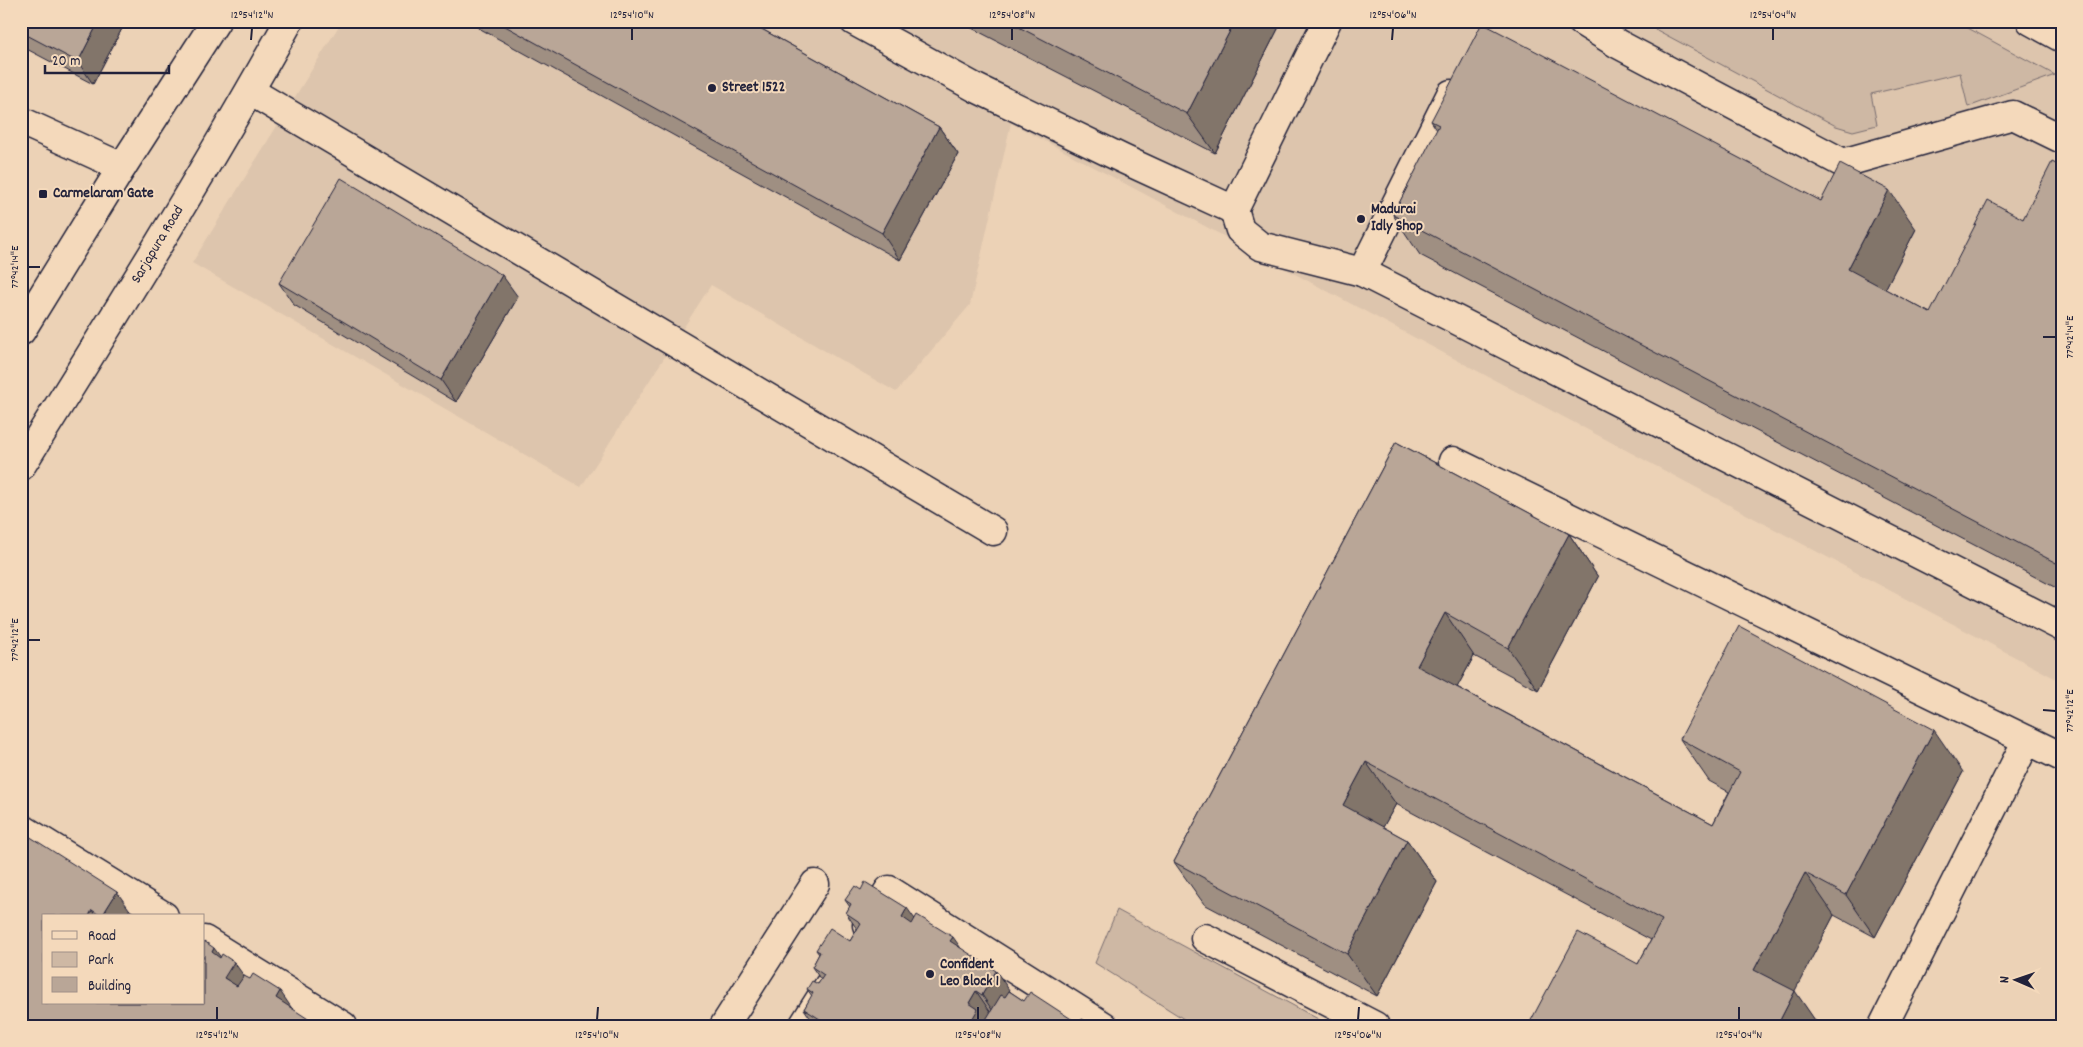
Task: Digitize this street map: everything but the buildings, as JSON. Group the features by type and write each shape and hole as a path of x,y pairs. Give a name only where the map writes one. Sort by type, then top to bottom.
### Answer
{"street":[{"path":"21,331 122,167 216,21"},
{"name":"Sarjapura Road","path":"21,466 138,279 250,91 289,21"},
{"path":"854,21 976,88 1234,210"},
{"path":"1327,21 1234,210 1240,230 1260,246 1362,272 2062,627"},
{"path":"1581,21 1618,44 1843,163 2013,115 2062,139"},
{"path":"2031,21 2062,38"},
{"path":"1362,272 1461,73"},
{"path":"250,91 993,531"},
{"path":"21,121 122,167"},
{"path":"1453,461 2062,757"},
{"path":"1883,1026 2026,740"},
{"path":"21,828 161,914"},
{"path":"724,1026 815,884"},
{"path":"803,1026 889,890 1104,1026"},
{"path":"1205,938 1374,1026"},
{"path":"205,941 343,1026"}],"shaded area":[{"path":"342,21 2062,21 2062,682 1011,123 970,305 896,392 711,285 581,487 192,263"}],"green space":[{"path":"1640,21 1955,21 2055,75 1968,107 1960,73 1871,94 1877,125 1853,131 1836,126"},
{"path":"1117,910 1331,1026 1195,1026 1095,963"}],"place":[{"name":"Street 1522","path":"712,88"},
{"name":"Carmelaram Gate","path":"43,194"},
{"name":"Madurai Idly Shop","path":"1361,219"},
{"name":"Confident Leo Block 1","path":"930,974"}]}
